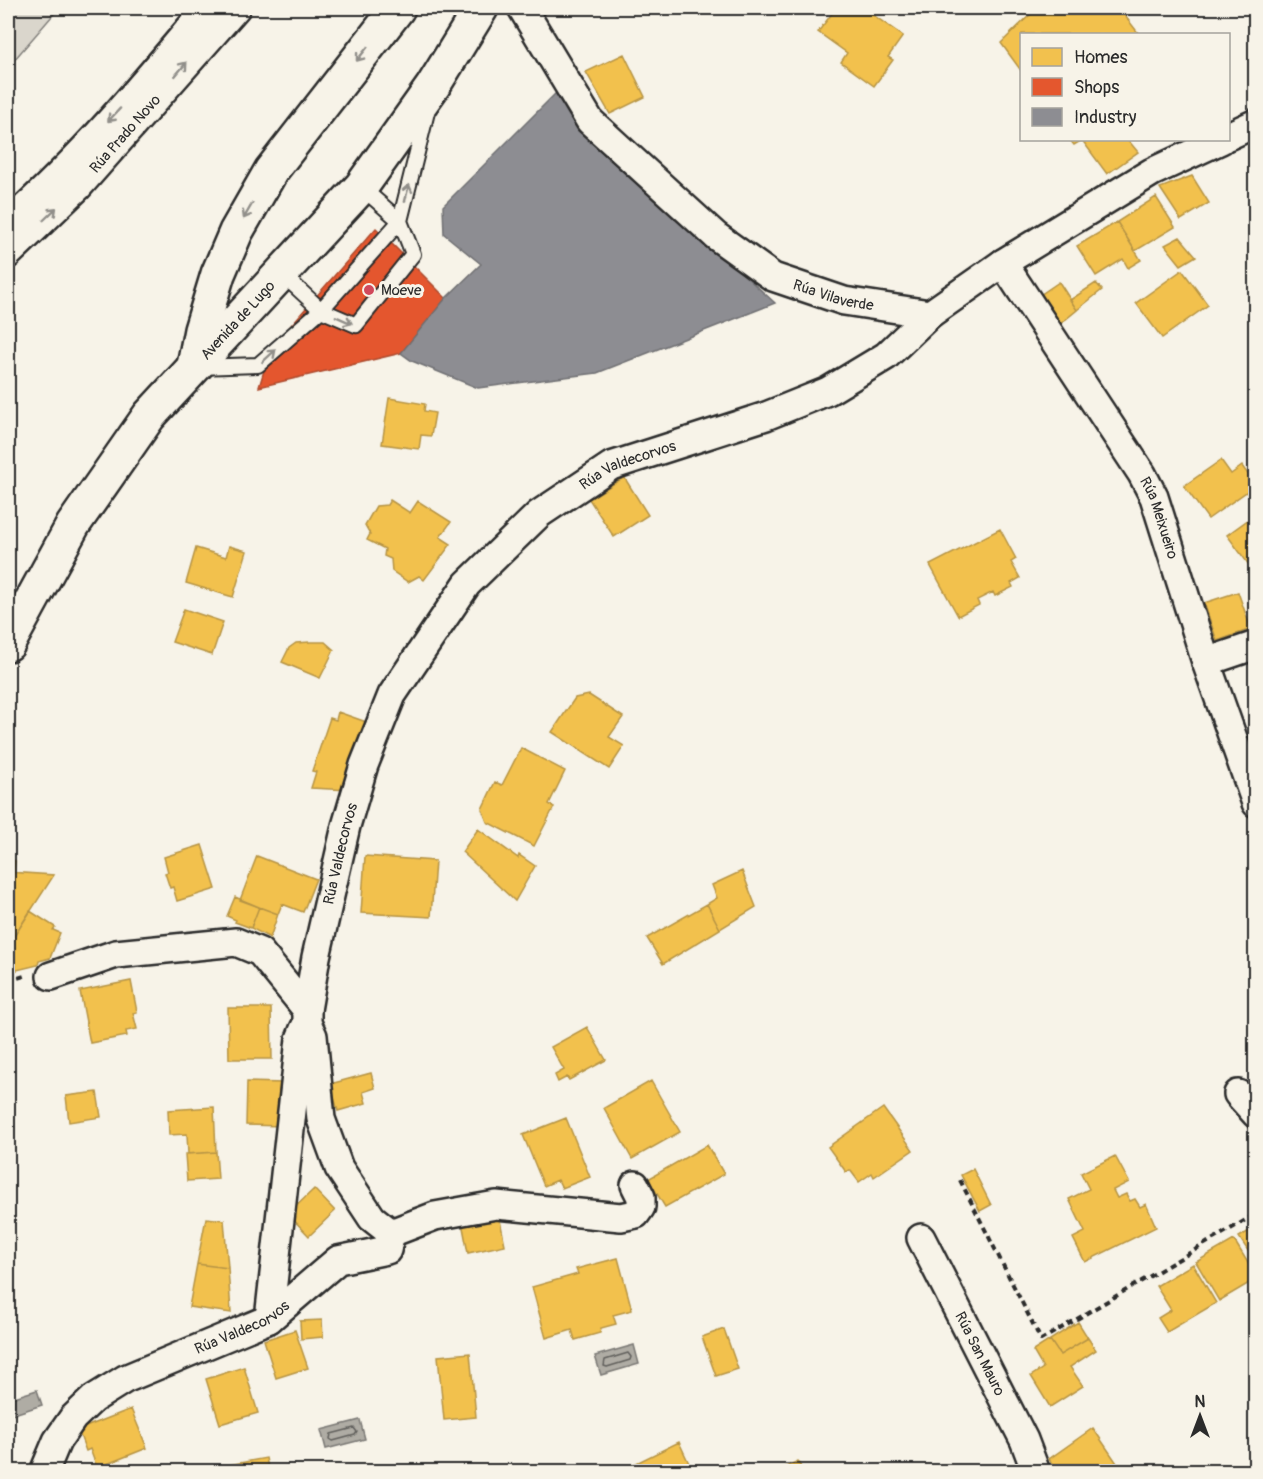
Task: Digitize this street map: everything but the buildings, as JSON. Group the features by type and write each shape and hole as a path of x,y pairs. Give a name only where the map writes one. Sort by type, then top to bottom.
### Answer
{"highway":[{"path":"194,367 201,330 218,274 236,232 271,171 398,8"},
{"name":"Avenida de Lugo","path":"8,644 73,525 149,416 361,187 433,86 481,8"}],"street":[{"name":"Rúa Prado Novo","path":"8,223 64,169 115,114 207,8"},
{"name":"Rúa Prado Novo","path":"8,254 78,187 236,8"},
{"name":"Rúa Vilaverde","path":"522,8 590,121 716,237 773,277 844,301 930,314"},
{"path":"1230,135 1256,123"},
{"path":"930,314 1003,263 1152,172 1219,141"},
{"name":"Rúa Meixueiro","path":"1003,263 1142,474 1154,497 1206,662 1255,798"},
{"name":"Rúa Valdecorvos","path":"44,1472 57,1441 73,1418 93,1399 125,1379 269,1319 338,1260 387,1250 391,1233 372,1218 339,1168 321,1119 314,1036 307,1016 316,957 345,826 364,765 392,694 467,584 539,514 612,466 766,416 828,391 886,356 930,314"},
{"path":"1206,662 1256,645"},
{"path":"51,976 116,954 236,942 260,952 307,1016 300,1039 269,1319"},
{"path":"391,1233 435,1216 496,1205 621,1217 636,1214 641,1207 641,1197 635,1185"},
{"name":"Rúa San Mauro","path":"921,1238 1024,1440 1035,1472"}],"lane":[{"path":"194,367 258,365 321,309 400,221 433,86"},
{"path":"281,273 321,309 356,325 413,254 400,221 361,187"}],"path":[{"path":"960,1180 1041,1340 1256,1214"}],"shaded area":[{"path":"8,8 59,8 8,67"}],"water":[{"path":"634,1345 639,1364 601,1375 595,1356"},
{"path":"37,1390 42,1405 11,1415 8,1399"},
{"path":"360,1420 365,1439 326,1449 321,1430"}],"place":[{"name":"Moeve","path":"369,290"}]}
